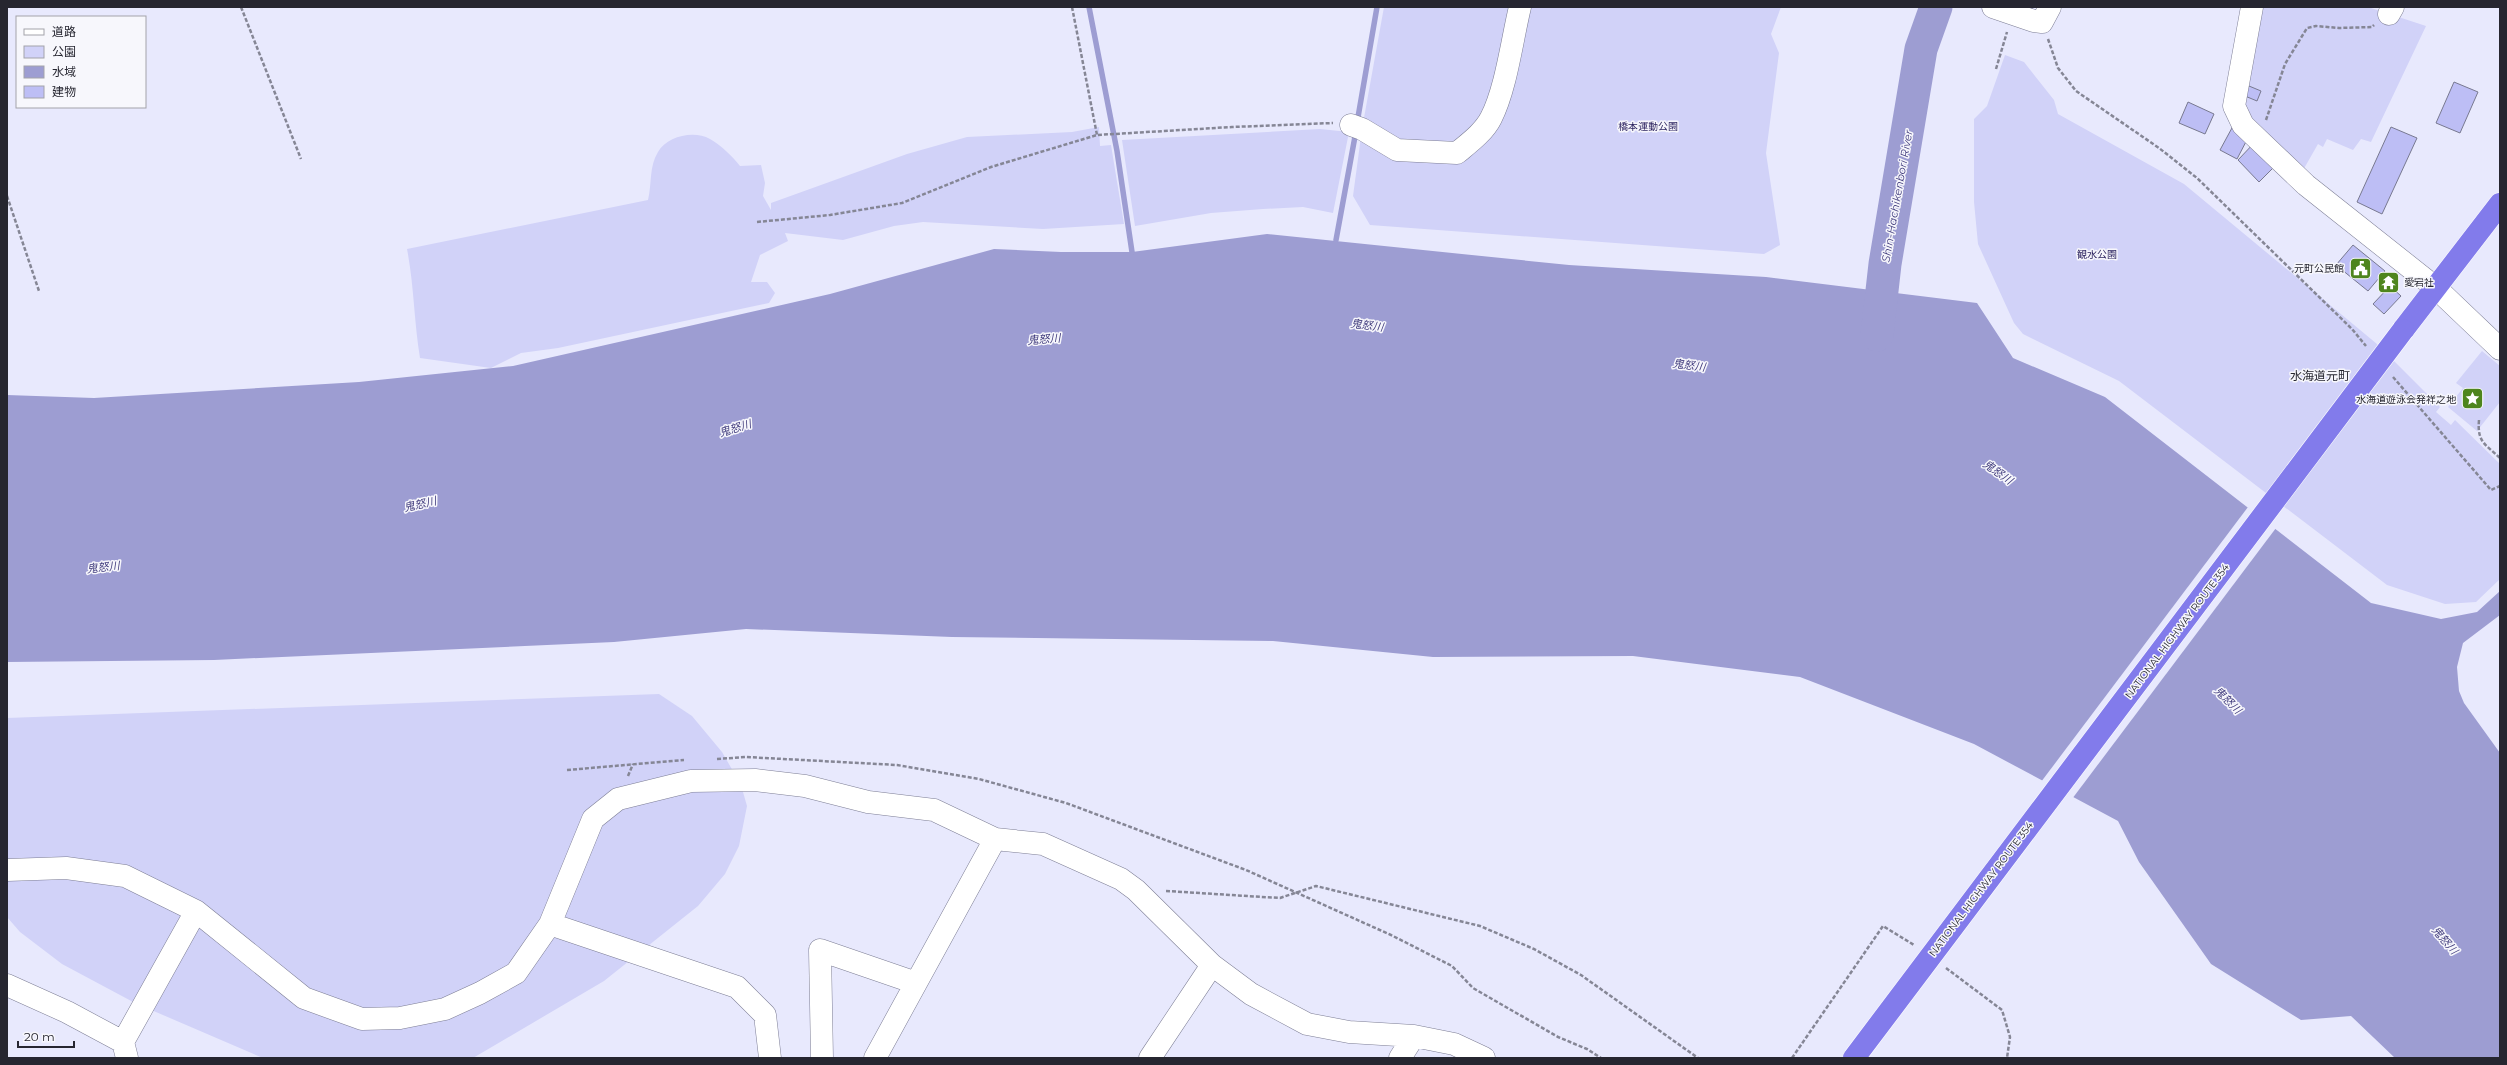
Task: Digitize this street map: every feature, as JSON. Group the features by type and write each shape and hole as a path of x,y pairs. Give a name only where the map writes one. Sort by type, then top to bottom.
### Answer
{"highway":[{"name":"NATIONAL HIGHWAY ROUTE 354","path":"1854,1058 2403,330 2500,204"}],"street":[{"path":"1357,127 1396,150 1457,153 1474,139 1491,118 1500,95 1520,7"},
{"path":"2252,7 2234,106 2244,125 2254,137 2306,185 2436,288 2500,349"},
{"path":"2003,11 2046,14"},
{"path":"7,870 66,868 125,876 196,911 304,998 362,1019 400,1018 444,1009 480,993 516,973 550,924 593,819 618,799 691,782 755,780 805,786 868,802 934,810 995,839 1043,844 1121,879 1136,890 1212,965 1251,994 1307,1024 1349,1032 1414,1036 1454,1044 1484,1058"},
{"path":"875,1058 995,839"},
{"path":"7,985 67,1012 125,1050 196,911"},
{"path":"550,924 738,987 765,1015 770,1058"},
{"path":"822,1058 820,950 916,983"},
{"path":"1150,1058 1212,965"},
{"path":"1400,1058 1414,1036"}],"path":[{"path":"241,7 301,159"},
{"path":"1072,7 1097,135"},
{"path":"2254,137 2266,122 2285,64 2307,28 2316,26 2339,28 2372,27 2391,10"},
{"path":"1996,69 2003,11"},
{"path":"2046,14 2058,68 2076,91 2159,148 2197,178 2352,329 2367,347"},
{"path":"757,222 830,215 902,203 991,167 1097,135 1326,123 1357,127"},
{"path":"7,196 39,291"},
{"path":"2388,371 2490,490 2500,486"},
{"path":"2479,420 2478,433 2481,440 2500,458"},
{"path":"1263,878 1391,935 1452,966 1473,988 1558,1036 1587,1049 1601,1058"},
{"path":"1136,890 1280,898 1316,886 1480,926 1534,949 1581,975 1698,1058"}],"green space":[{"name":"橋本運動公園","path":"1384,7 1781,7 1771,34 1779,53 1766,153 1780,245 1764,254 1370,225 1353,196 1362,129"},
{"path":"2257,7 2368,7 2426,26 2371,142 2361,139 2353,150 2327,139 2323,147 2318,144 2302,172 2239,109"},
{"name":"観水公園","path":"2005,55 2024,62 2054,100 2058,114 2184,184 2377,344 2440,407 2436,412 2451,425 2455,420 2500,464 2500,579 2476,602 2445,604 2387,585 2119,381 2023,334 2014,323 1978,244 1974,202 1974,119 1987,106"},
{"path":"1099,127 1100,146 1111,145 1124,224 1043,229 923,222 894,226 843,240 785,233 788,241 760,255 751,282 767,282 775,293 769,303 558,348 521,353 491,368 420,358 407,249 648,200 655,157 662,146 674,138 689,135 704,136 723,148 740,166 761,165 765,183 763,196 771,210 771,203 907,154 967,137 1072,132"},
{"path":"1320,129 1349,132 1333,213 1303,207 1263,209 1211,213 1135,226 1122,140"},
{"path":"2482,351 2500,366 2500,402 2477,431 2448,407 2463,388 2456,383"},
{"path":"659,694 692,716 722,752 741,785 747,806 739,846 725,874 698,906 604,981 473,1058 263,1058 135,1003 62,964 20,932 7,917 7,718"}],"water":[{"name":"鬼怒川","path":"1267,234 1569,265 1766,277 1977,303 2013,358 2105,397 2371,603 2441,619 2477,612 2500,591 2500,615 2463,643 2457,667 2459,691 2464,703 2500,753 2500,1058 2395,1058 2351,1016 2301,1020 2211,964 2139,862 2118,821 1974,744 1800,677 1633,656 1433,657 1273,641 952,637 746,629 614,642 214,660 7,662 7,395 94,398 359,382 513,366 830,294 994,249 1061,252 1132,252"}],"pier":[{"path":"2248,507 2276,528 2072,799 2041,782"}],"building":[{"path":"2454,82 2478,92 2460,133 2436,123"},
{"path":"2249,86 2261,91 2257,101 2245,96"},
{"path":"2188,102 2214,114 2205,134 2179,123"},
{"path":"2233,126 2250,134 2237,159 2220,150"},
{"path":"2391,127 2417,138 2382,214 2357,202"},
{"path":"2255,142 2277,164 2259,182 2238,160"},
{"name":"元町公民館","path":"2353,245 2385,271 2368,291 2336,265"},
{"path":"2390,286 2401,296 2384,314 2373,304"}],"waterway":[{"path":"1089,7 1117,151 1132,252"},
{"path":"1357,123 1377,7"},
{"name":"Shin-Hachikenbori River","path":"1877,335 1885,264 1921,49 1936,7"},
{"path":"1336,240 1356,131"}],"place":[{"name":"元町公民館","path":"2360,268"},
{"name":"愛宕社","path":"2388,282"},
{"name":"水海道遊泳会発祥之地","path":"2472,399"}],"district":[{"name":"水海道元町","path":"2320,375"}]}
